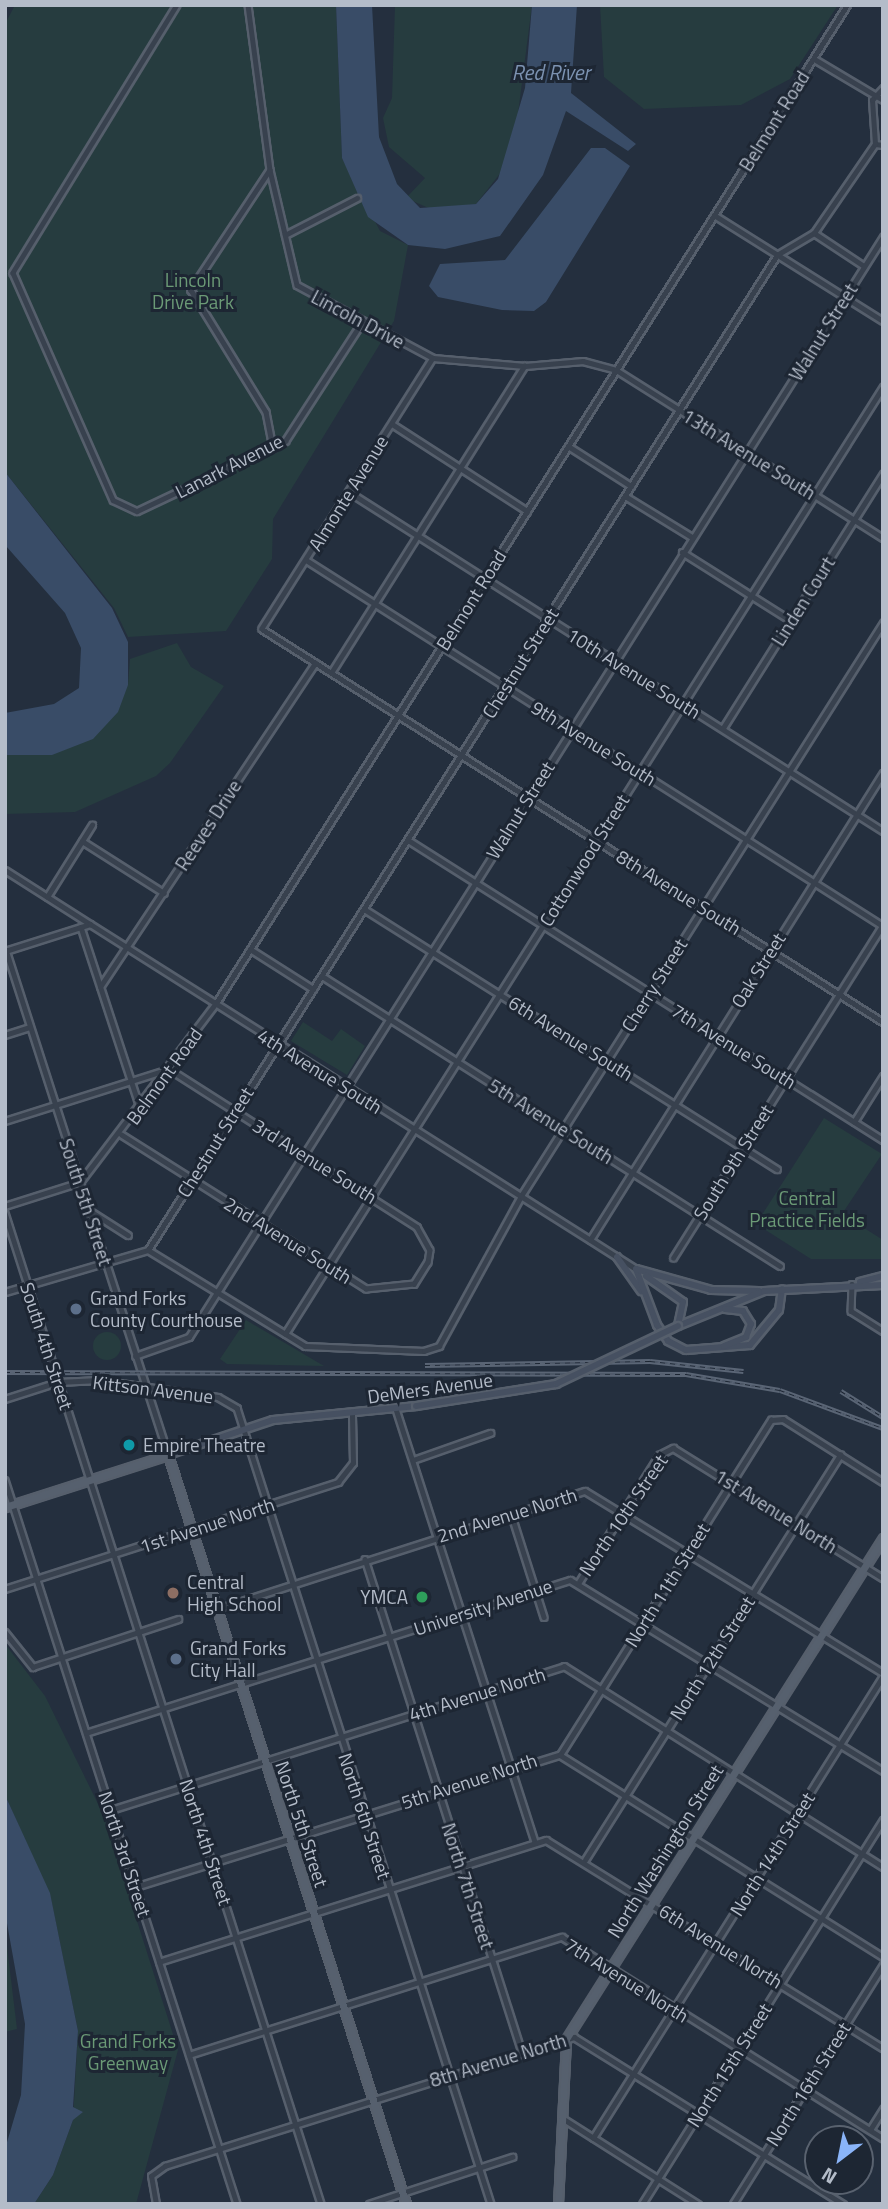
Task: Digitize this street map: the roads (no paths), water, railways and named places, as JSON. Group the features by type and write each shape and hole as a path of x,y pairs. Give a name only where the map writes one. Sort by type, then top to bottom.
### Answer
{"main road":[{"path":"617,1257 649,1305 668,1341 706,1350 737,1348 762,1336 779,1311 782,1289"},
{"path":"636,1269 649,1305"},
{"path":"636,1269 711,1290 764,1291"},
{"path":"636,1269 683,1302 678,1325"},
{"name":"DeMers Avenue","path":"852,1284 883,1276"},
{"name":"DeMers Avenue","path":"9,1506 168,1455 243,1427 396,1409 556,1384 678,1325 764,1291 852,1284 883,1285"},
{"path":"706,1350 739,1342 750,1331 743,1311 716,1310"},
{"name":"North 5th Street","path":"168,1455 406,2204"},
{"name":"North Washington Street","path":"558,2204 566,2039 882,1540 883,1531"}],"street":[{"name":"Lanark Avenue","path":"177,5 13,273 43,353 122,508 137,510 273,447 293,431 362,322"},
{"name":"Lincoln Drive","path":"248,5 270,170 297,285 433,358 524,366 583,360 616,370"},
{"name":"Belmont Road","path":"80,1182 121,1135 216,1003 847,5"},
{"path":"814,59 883,100"},
{"path":"883,88 875,95 874,144 883,145"},
{"name":"Chestnut Street","path":"148,1250 777,255 814,233 874,144"},
{"path":"270,170 191,290 266,412 273,447"},
{"path":"285,235 358,198"},
{"path":"714,215 883,321"},
{"path":"814,233 864,266"},
{"name":"Walnut Street","path":"135,1356 189,1337 883,237"},
{"name":"Almonte Avenue","path":"262,629 433,358"},
{"path":"331,673 524,366"},
{"name":"13th Avenue South","path":"616,370 883,538"},
{"name":"Cottonwood Street","path":"285,1334 883,387"},
{"path":"392,424 527,511"},
{"path":"568,446 631,486"},
{"name":"Linden Court","path":"723,728 883,474"},
{"name":"10th Avenue South","path":"349,492 883,831"},
{"path":"625,496 692,537"},
{"path":"682,552 790,620"},
{"name":"9th Avenue South","path":"306,560 504,688 882,925"},
{"name":"Cherry Street","path":"285,1334 324,1351 432,1349 446,1337 521,1196 883,623"},
{"name":"8th Avenue South","path":"262,629 883,1022"},
{"name":"Reeves Drive","path":"100,987 316,663"},
{"name":"Oak Street","path":"590,1240 883,773"},
{"path":"47,897 92,825"},
{"name":"7th Avenue South","path":"408,840 883,1140"},
{"path":"82,841 164,893"},
{"name":"4th Avenue South","path":"5,870 636,1269"},
{"name":"6th Avenue South","path":"365,909 777,1169"},
{"path":"5,951 90,924"},
{"name":"South 9th Street","path":"673,1258 882,925"},
{"path":"81,927 140,1108"},
{"path":"250,949 313,989"},
{"name":"South 5th Street","path":"5,951 168,1455"},
{"name":"5th Avenue South","path":"322,976 780,1266"},
{"path":"5,1035 30,1027"},
{"path":"5,1121 169,1069"},
{"name":"3rd Avenue South","path":"169,1069 372,1196 425,1237 430,1250 423,1273"},
{"path":"854,1122 883,1076"},
{"name":"2nd Avenue South","path":"121,1135 366,1289 398,1290 423,1273"},
{"path":"5,1206 80,1182"},
{"path":"89,1210 128,1235"},
{"name":"South 4th Street","path":"5,1213 90,1480"},
{"path":"5,1292 104,1259 148,1250 285,1334"},
{"path":"852,1284 851,1311 883,1331"},
{"name":"Kittson Avenue","path":"5,1399 58,1382 145,1386 230,1399 243,1427"},
{"path":"159,1962 535,1842 396,1409"},
{"name":"1st Avenue North","path":"5,1589 267,1506 348,1474 355,1451 352,1414"},
{"name":"North 11th Street","path":"561,1755 731,1483 776,1417 840,1455"},
{"name":"North 6th Street","path":"243,1427 364,1814 491,2204"},
{"path":"413,1461 490,1433"},
{"name":"1st Avenue North","path":"668,1448 731,1483 883,1578"},
{"name":"North 10th Street","path":"579,1582 668,1448"},
{"path":"840,1455 883,1482"},
{"name":"North 12th Street","path":"584,1860 840,1455"},
{"name":"North 3rd Street","path":"5,1480 9,1506 37,1579 237,2204"},
{"name":"North 4th Street","path":"90,1480 321,2204"},
{"name":"2nd Avenue North","path":"217,1609 365,1559 585,1491 624,1511 883,1675"},
{"path":"510,1513 544,1617"},
{"name":"North 7th Street","path":"365,1559 522,2052"},
{"name":"University Avenue","path":"86,1733 536,1590 579,1582 883,1771"},
{"path":"5,1633 33,1667 178,1619"},
{"name":"4th Avenue North","path":"111,1810 564,1666 883,1867"},
{"name":"North 14th Street","path":"593,2138 883,1675"},
{"name":"5th Avenue North","path":"135,1887 511,1767 561,1755 883,1957"},
{"name":"North 15th Street","path":"642,2204 883,1820"},
{"name":"6th Avenue North","path":"535,1842 551,1840 883,2048"},
{"name":"7th Avenue North","path":"189,2055 562,1937 862,2125"},
{"name":"North 16th Street","path":"733,2204 883,1965"},
{"name":"8th Avenue North","path":"156,2204 150,2185 155,2170 574,2037 843,2204"},
{"path":"873,2125 883,2109"},
{"path":"561,2118 698,2204"},
{"path":"369,2204 512,2157"}],"water":[{"name":"Red River","path":"336,5 372,5 379,137 397,184 420,208 476,204 498,179 525,88 532,5 577,5 571,93 636,144 628,151 566,111 543,175 500,236 445,249 408,245 368,217 342,158"},
{"path":"591,148 605,148 630,166 546,302 534,311 502,310 438,297 429,286 440,264 505,260"},
{"path":"5,472 112,608 128,642 128,685 118,712 93,739 52,755 5,755 5,713 54,704 79,688 81,648 65,613 6,546"},
{"path":"5,1795 50,1893 78,2031 73,2107 83,2112 73,2120 53,2175 34,2204 5,2204 5,2149 21,2095 25,2024 5,1912"}],"railway":[{"path":"425,1365 650,1361 743,1371"},
{"path":"5,1372 686,1374 780,1390 883,1428"},
{"path":"841,1391 883,1417"}],"place":[{"name":"Grand Forks County Courthouse","path":"76,1309"},
{"name":"Empire Theatre","path":"129,1445"},
{"name":"Central High School","path":"173,1593"},
{"name":"YMCA","path":"422,1597"},
{"name":"Grand Forks City Hall","path":"176,1659"}],"park label":[{"name":"Lincoln Drive Park","path":"193,291"},
{"name":"Central Practice Fields","path":"807,1209"},
{"name":"Grand Forks Greenway","path":"128,2052"}]}
